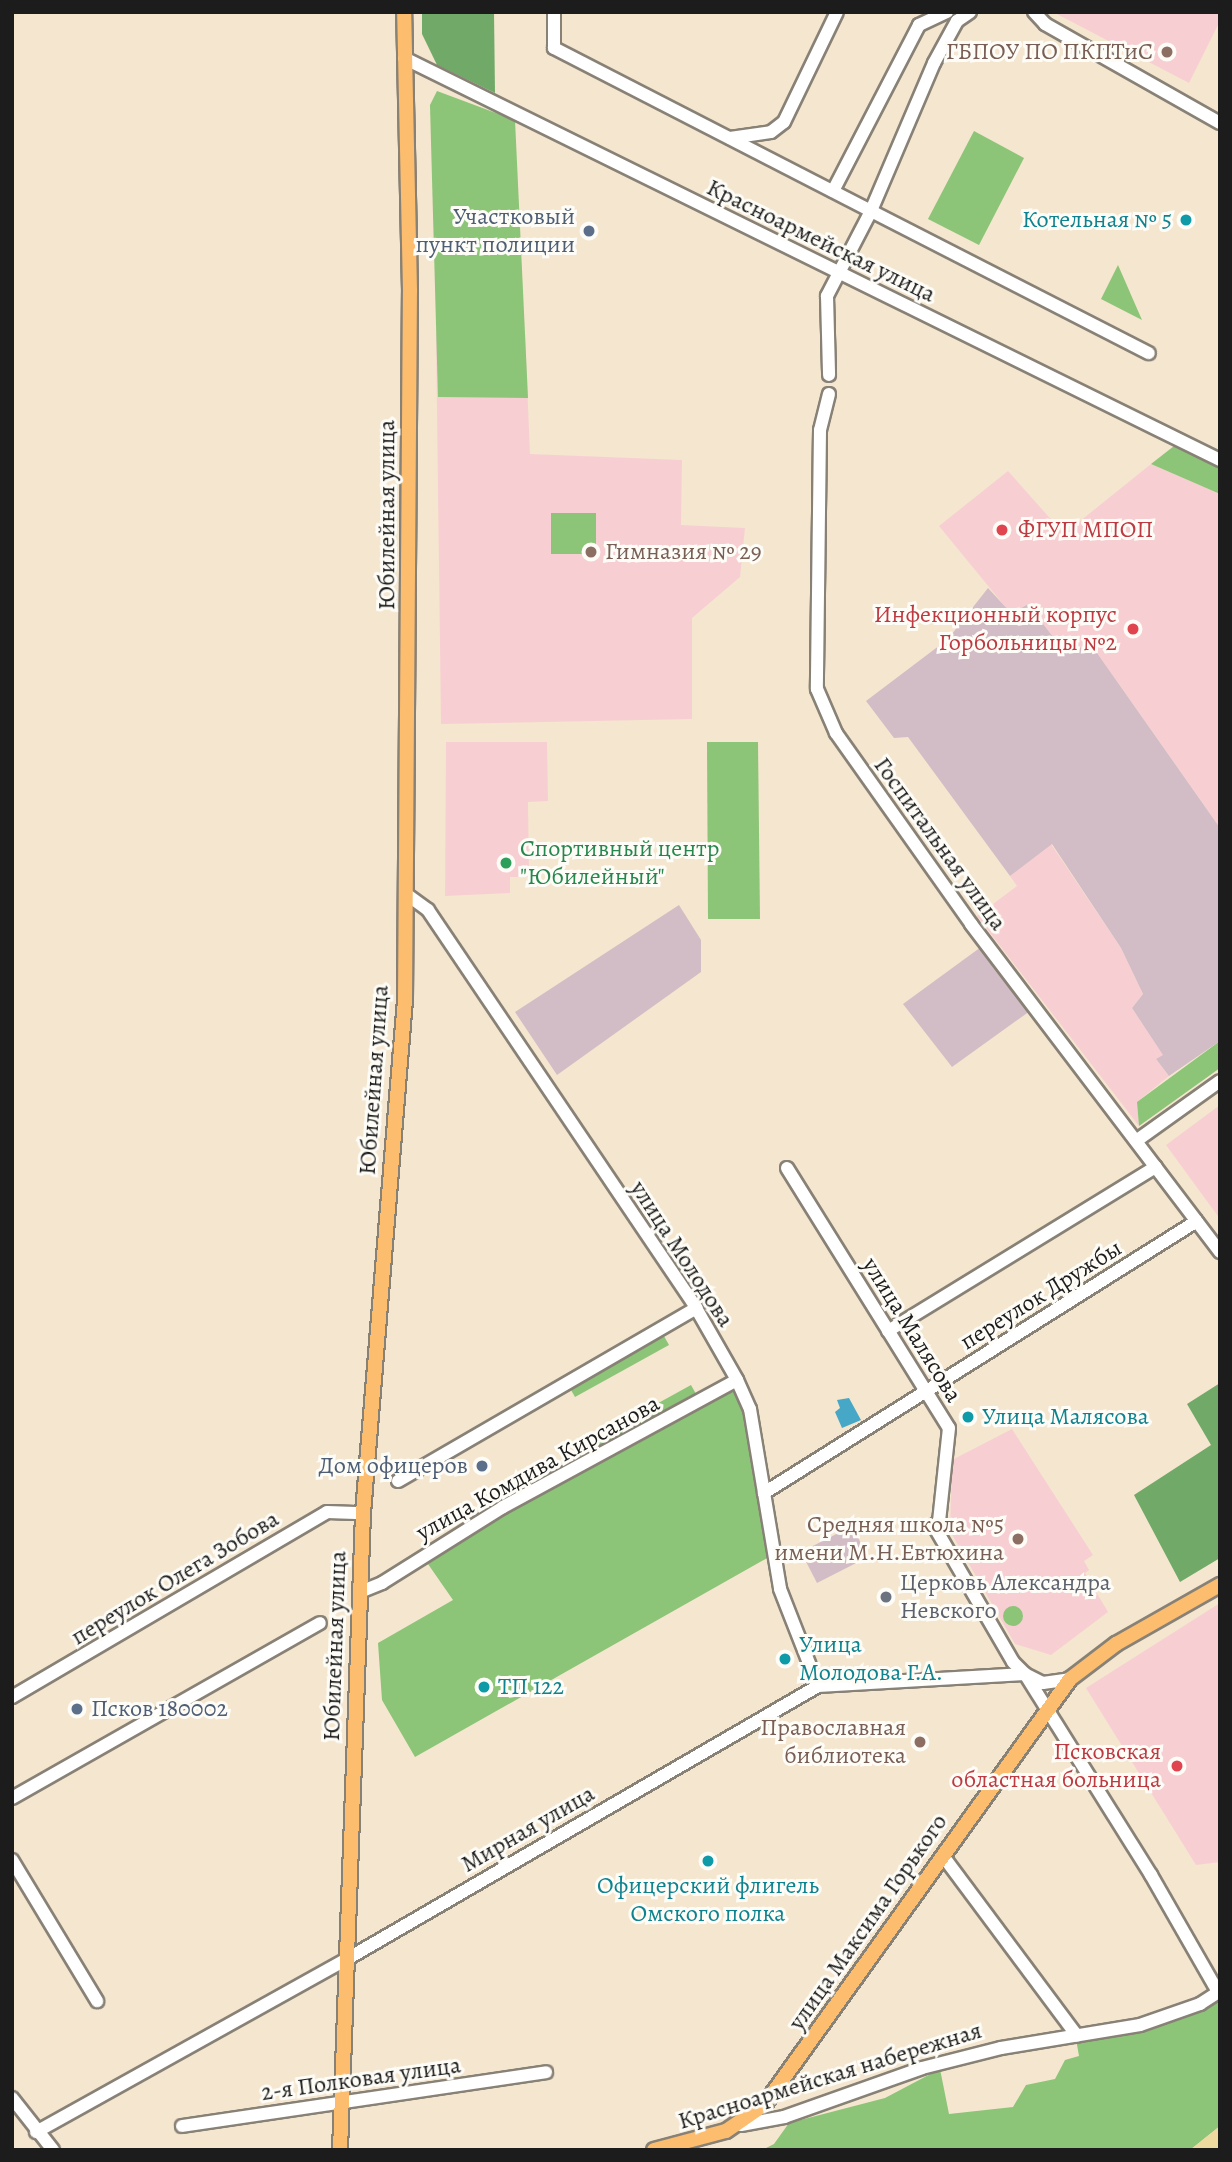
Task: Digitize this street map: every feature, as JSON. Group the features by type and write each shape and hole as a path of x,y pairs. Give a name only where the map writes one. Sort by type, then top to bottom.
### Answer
{"main road":[{"name":"Юбилейная улица","path":"340,2150 363,1513 405,1000 410,291 404,12"},
{"name":"улица Максима Горького","path":"741,2125 783,2081 1070,1679 1116,1644 1220,1585"},
{"name":"Красноармейская набережная","path":"654,2150 712,2137 741,2125"}],"street":[{"path":"554,12 554,47 1149,353"},
{"path":"729,138 771,132 784,122 837,12"},
{"path":"833,191 919,25 947,12"},
{"path":"829,375 827,296 871,211 934,63 957,21 970,12"},
{"path":"1034,12 1045,24 1220,123"},
{"name":"Красноармейская улица","path":"404,58 1220,460"},
{"name":"Госпитальная улица","path":"828,394 820,430 817,689 836,733 1220,1252"},
{"name":"улица Молодова","path":"406,894 428,910 696,1308 737,1380 750,1409 780,1589 818,1686"},
{"path":"1136,1141 1220,1081"},
{"name":"переулок Дружбы","path":"888,1331 1156,1167"},
{"name":"улица Малясова","path":"787,1168 949,1428 939,1521 934,1526 1013,1662 1025,1674 1151,1875 1219,1992"},
{"name":"переулок Дружбы","path":"764,1493 1197,1221"},
{"path":"398,1481 696,1308"},
{"name":"улица Комдива Кирсанова","path":"360,1592 382,1583 503,1507 737,1380"},
{"name":"переулок Олега Зобова","path":"12,1697 327,1512 363,1513"},
{"path":"12,1798 320,1623"},
{"name":"Мирная улица","path":"36,2132 347,1959 818,1686 1025,1674 1043,1683 1070,1679"},
{"path":"943,1856 1077,2036"},
{"path":"12,1860 97,2001"},
{"name":"Красноармейская набережная","path":"741,2125 784,2117 922,2068 1001,2048 1140,2025 1199,2004 1219,1992"},
{"name":"2-я Полковая улица","path":"182,2126 546,2072"},
{"path":"12,2098 52,2150"}],"shaded area":[{"name":"ГБПОУ ПО ПКПТиС","path":"1053,12 1220,12 1220,21 1189,83"},
{"name":"Гимназия № 29","path":"436,334 525,334 530,454 682,460 681,525 745,528 740,577 692,618 692,719 441,724"},
{"name":"Инфекционный корпус Горбольницы №2","path":"1151,464 1220,494 1220,828 1090,643 1066,654 1028,604 1012,615 939,526 1008,471 1064,534"},
{"path":"988,588 1012,614 1028,604 1066,654 1090,643 1220,828 1220,1041 1169,1076 1156,1059 1163,1055 1132,1008 1143,994 1121,948 1052,844 1010,876 908,737 894,738 866,701 948,639"},
{"path":"446,742 547,742 548,801 528,802 529,877 510,877 510,893 445,896"},
{"path":"1051,844 1121,948 1143,994 1132,1008 1164,1056 1156,1059 1169,1076 1137,1102 1139,1126 977,916 1017,886 1010,876"},
{"path":"679,905 701,940 701,972 557,1075 515,1012"},
{"path":"981,947 1030,1011 952,1067 903,1004"},
{"path":"1220,1105 1220,1219 1166,1145"},
{"name":"Средняя школа №5 имени М.Н.Евтюхина","path":"1012,1429 1093,1555 1084,1561 1089,1570 1085,1573 1108,1612 1051,1655 1015,1644 950,1531 952,1460"},
{"path":"852,1526 868,1557 817,1583 801,1552"},
{"name":"Псковская областная больница","path":"1220,1603 1220,1862 1196,1865 1086,1688"}],"green space":[{"path":"422,12 494,12 495,93 437,65 422,34"},
{"path":"437,91 515,120 528,398 438,397 430,105"},
{"path":"974,131 1024,158 979,245 928,219"},
{"path":"1118,265 1142,320 1101,299"},
{"path":"1174,446 1220,465 1220,494 1151,464"},
{"path":"551,513 596,513 596,554 551,554"},
{"path":"707,742 758,742 760,919 708,919"},
{"path":"1220,1041 1220,1068 1139,1126 1137,1102"},
{"path":"660,1329 669,1345 575,1397 567,1383"},
{"path":"1220,1383 1220,1558 1180,1582 1134,1495 1211,1445 1187,1404"},
{"path":"691,1385 700,1401 600,1455 595,1438"},
{"path":"733,1391 744,1413 769,1557 415,1757 382,1700 378,1643 453,1600 428,1564 493,1520"},
{"path":"1009,1606 1017,1606 1023,1616 1017,1626 1009,1626 1003,1620 1003,1612"},
{"path":"1220,1998 1220,2126 1190,2150 762,2150 774,2144 789,2123 885,2098 940,2069 949,2114 1013,2107 1026,2085 1055,2079 1065,2060 1079,2056 1076,2039"}],"sand":[{"path":"1220,2126 1220,2150 1190,2150"}],"water":[{"path":"849,1398 861,1420 842,1428 835,1412 840,1408 837,1400"}],"place":[{"name":"ГБПОУ ПО ПКПТиС","path":"1167,52"},
{"name":"Котельная № 5","path":"1186,220"},
{"name":"Участковый пункт полиции","path":"589,231"},
{"name":"ФГУП МПОП","path":"1002,530"},
{"name":"Гимназия № 29","path":"591,552"},
{"name":"Инфекционный корпус Горбольницы №2","path":"1133,629"},
{"name":"Спортивный центр \"Юбилейный\"","path":"506,863"},
{"name":"Улица Малясова","path":"968,1417"},
{"name":"Дом офицеров","path":"482,1466"},
{"name":"Средняя школа №5 имени М.Н.Евтюхина","path":"1018,1539"},
{"name":"Церковь Александра Невского","path":"886,1597"},
{"name":"Улица Молодова Г.А.","path":"785,1659"},
{"name":"ТП 122","path":"484,1687"},
{"name":"Псков 180002","path":"77,1709"},
{"name":"Православная библиотека","path":"920,1742"},
{"name":"Псковская областная больница","path":"1177,1766"},
{"name":"Офицерский флигель Омского полка","path":"708,1861"}]}
